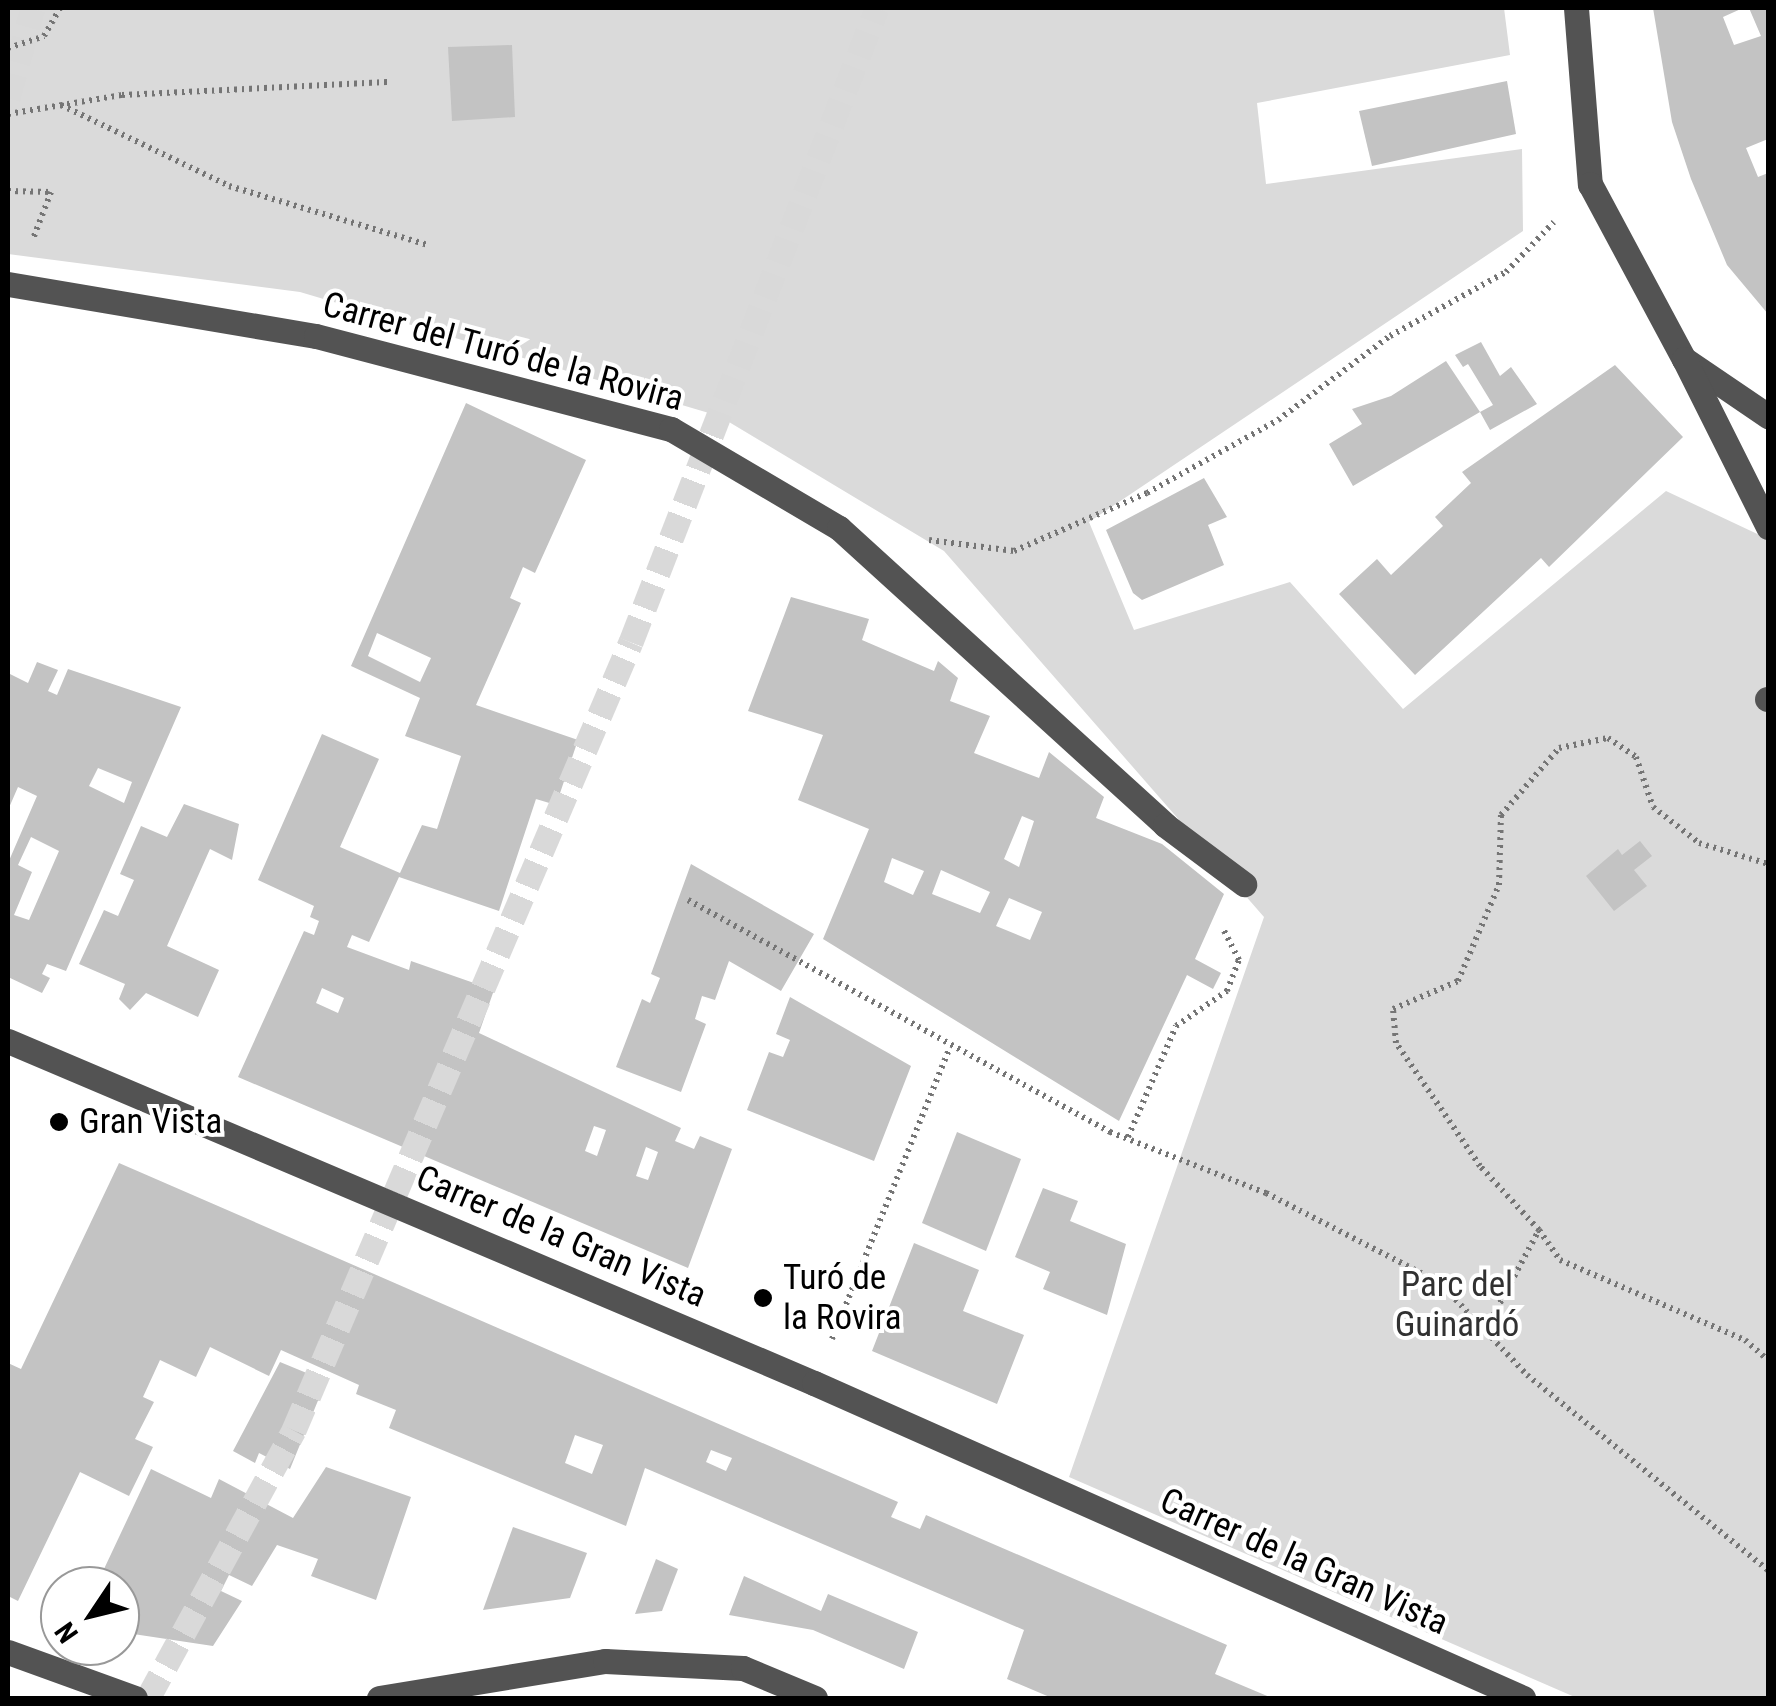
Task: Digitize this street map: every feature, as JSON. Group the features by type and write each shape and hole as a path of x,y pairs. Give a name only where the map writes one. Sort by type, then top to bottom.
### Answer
{"street":[{"path":"1576,8 1590,184 1768,527"},
{"name":"Carrer del Turó de la Rovira","path":"8,284 316,336 672,428 839,528 1165,825 1244,884"},
{"path":"1684,359 1768,416"},
{"name":"Carrer de la Gran Vista","path":"8,1042 814,1383 1524,1698"},
{"path":"8,1652 135,1698"},
{"path":"379,1698 605,1661 743,1668 815,1698"}],"path":[{"path":"8,48 44,36 60,8"},
{"path":"8,113 122,94 392,82"},
{"path":"62,106 229,186 428,245"},
{"path":"839,528 1014,551 1147,493 1278,420 1390,336 1506,272 1590,184"},
{"path":"8,191 50,192 30,246"},
{"path":"1768,864 1698,843 1653,807 1636,757 1608,738 1559,748 1501,815 1499,885 1458,982 1393,1009 1396,1042 1480,1166 1539,1230 1560,1260 1744,1340 1768,1360"},
{"path":"688,900 950,1049 1128,1137 1266,1193 1440,1283 1527,1375 1768,1570"},
{"path":"1128,1137 1176,1026 1227,991 1239,960 1222,928"},
{"path":"844,1309 950,1049"},
{"path":"1493,1316 1539,1230"}],"green space":[{"name":"Parc del Guinardó","path":"8,8 1504,8 1510,55 1257,103 1266,184 1522,149 1523,231 1089,522 1134,630 1290,582 1403,709 1666,491 1768,539 1768,1698 1577,1698 1069,1477 1264,917 944,551 719,416 300,292 8,254"}],"building":[{"path":"1653,8 1743,8 1723,17 1734,45 1761,36 1749,8 1768,8 1768,139 1746,148 1758,177 1768,173 1768,314 1727,265 1691,179 1672,122"},
{"path":"512,45 515,117 452,121 448,47"},
{"path":"1507,81 1516,134 1372,166 1359,111"},
{"path":"1481,342 1500,376 1511,367 1537,404 1490,430 1480,412 1493,405 1468,364 1463,367 1455,355"},
{"path":"1446,361 1480,412 1353,486 1329,444 1362,424 1352,409 1391,396"},
{"path":"1615,365 1683,437 1549,567 1541,558 1415,675 1339,594 1377,559 1391,575 1443,526 1435,517 1471,483 1462,472"},
{"path":"466,403 586,460 535,573 523,567 510,598 521,603 476,705 578,740 556,805 536,799 499,911 399,877 369,942 352,935 347,947 409,970 411,961 494,990 479,1033 681,1128 675,1141 694,1149 700,1136 732,1149 688,1268 238,1077 304,931 314,935 319,921 310,917 314,906 258,880 322,734 379,759 340,847 400,873 422,825 437,829 461,756 405,736 420,698 351,666","holes":["377,633 431,658 420,682 368,656","322,988 344,998 338,1013 316,1003","594,1126 606,1130 597,1156 585,1151","646,1147 658,1152 648,1180 636,1176"]},
{"path":"1204,478 1227,517 1208,525 1224,565 1142,600 1133,593 1106,530"},
{"path":"791,597 869,619 862,640 934,671 938,661 958,678 950,701 990,716 974,753 1039,778 1049,752 1104,797 1096,818 1162,844 1224,894 1195,959 1221,973 1213,989 1187,975 1119,1121 823,939 869,829 798,800 823,735 748,711","holes":["1022,816 1034,821 1019,867 1004,859","892,858 924,871 913,895 884,882","941,870 990,892 980,913 932,894","1009,898 1042,912 1030,940 996,926"]},
{"path":"37,662 58,670 48,691 57,695 68,669 181,707 66,971 47,964 42,974 50,978 42,993 8,977 8,863 37,796 18,787 8,810 8,673 28,683","holes":["98,768 132,782 124,803 89,786","31,837 59,851 29,920 14,915 32,872 18,865"]},
{"path":"184,804 239,824 232,860 210,849 167,946 219,970 198,1017 146,993 130,1010 119,999 125,984 79,964 104,910 118,916 134,880 120,874 141,826 167,837"},
{"path":"1640,841 1652,856 1634,870 1647,886 1614,911 1586,876 1618,849 1622,855"},
{"path":"691,864 814,934 781,991 729,961 715,1000 702,996 695,1019 706,1024 681,1092 616,1067 642,999 650,1003 660,978 651,974"},
{"path":"790,997 911,1066 874,1161 747,1110 769,1052 783,1057 790,1040 776,1034"},
{"path":"957,1132 1021,1159 986,1251 922,1223"},
{"path":"119,1163 898,1502 891,1517 920,1529 926,1515 1227,1645 1215,1674 1272,1698 1052,1698 1007,1679 1024,1630 645,1468 626,1526 389,1428 396,1410 356,1394 359,1385 281,1350 269,1376 210,1347 196,1377 160,1360 143,1397 154,1402 135,1439 153,1447 129,1496 80,1472 18,1601 8,1596 8,1363 21,1369","holes":["575,1435 603,1445 592,1474 565,1463","711,1450 732,1458 726,1471 706,1462"]},
{"path":"1043,1188 1078,1201 1070,1221 1126,1244 1107,1315 1043,1289 1050,1272 1015,1257"},
{"path":"914,1243 979,1270 963,1311 1024,1335 997,1404 872,1351"},
{"path":"280,1362 326,1381 290,1469 259,1453 255,1463 233,1451"},
{"path":"326,1467 411,1497 376,1600 311,1576 318,1559 277,1545 252,1586 229,1575 221,1591 242,1601 213,1646 140,1635 140,1566 105,1566 151,1469 211,1498 219,1479 293,1518"},
{"path":"513,1527 587,1553 570,1598 483,1610"},
{"path":"656,1559 678,1569 662,1611 635,1614"},
{"path":"744,1576 821,1611 828,1594 918,1632 904,1669 813,1630 729,1615"}],"tunnel":[{"path":"8,98 33,8"},
{"path":"148,1698 294,1430 631,642 877,8"}],"place":[{"name":"Gran Vista","path":"59,1122"},
{"name":"Turó de la Rovira","path":"763,1298"}]}
